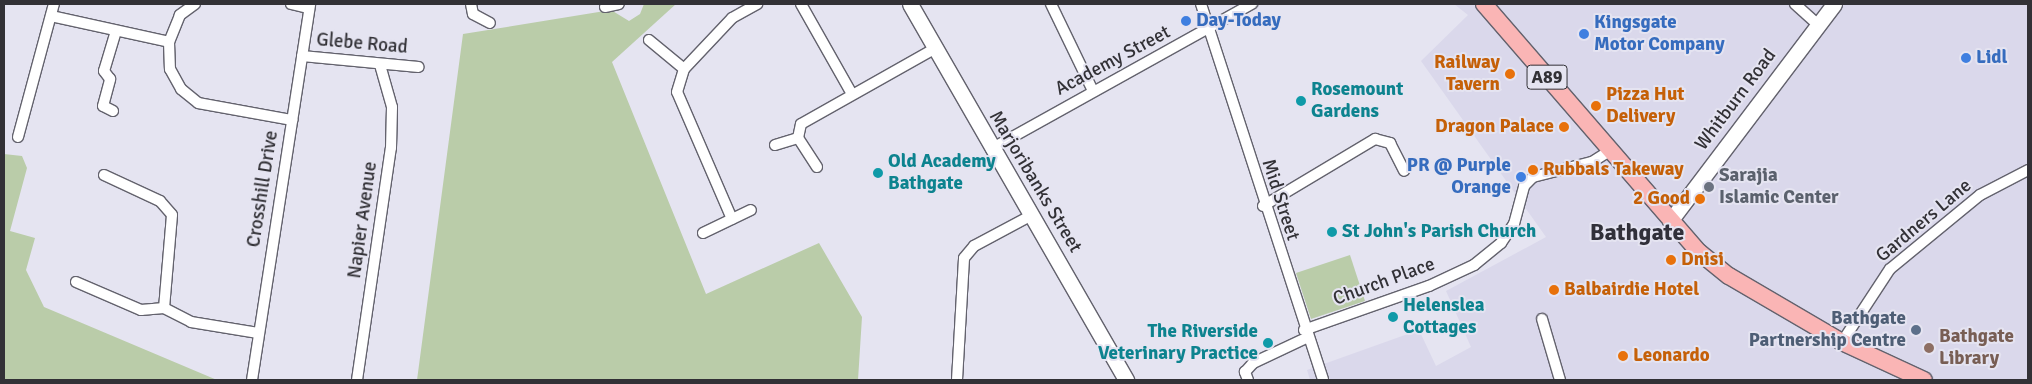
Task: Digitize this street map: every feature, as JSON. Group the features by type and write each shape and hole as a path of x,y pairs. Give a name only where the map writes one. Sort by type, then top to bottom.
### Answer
{"main road":[{"name":"Marjoribanks Street","path":"910,4 991,149 1032,214 1126,380"},
{"name":"A89","path":"1484,4 1670,221 1729,276 1842,342 1924,380"},
{"name":"Whitburn Road","path":"1670,221 1834,4"}],"street":[{"path":"18,137 54,4"},
{"path":"194,4 180,15 169,42 170,69 181,89 198,103 292,120"},
{"path":"291,4 309,6"},
{"path":"471,4 473,14 490,24"},
{"path":"605,6 619,4"},
{"path":"732,219 679,103 684,69 732,18 757,4"},
{"path":"801,4 852,94"},
{"path":"1051,4 1093,91"},
{"name":"Mid Street","path":"1201,4 1263,206 1322,380"},
{"name":"Academy Street","path":"991,149 1252,4"},
{"path":"1795,4 1818,25"},
{"name":"Crosshill Drive","path":"252,380 309,6"},
{"path":"51,16 169,42"},
{"path":"113,111 103,106 110,79 104,71 116,31"},
{"path":"649,40 684,69"},
{"path":"817,167 798,138 801,124 936,48"},
{"name":"Glebe Road","path":"302,56 380,65 418,66"},
{"name":"Napier Avenue","path":"357,380 391,148 392,107 380,65"},
{"path":"775,145 798,138"},
{"path":"1263,206 1375,139 1390,144 1399,166"},
{"name":"Church Place","path":"1248,380 1245,372 1253,363 1305,334 1429,286 1474,265 1501,243 1514,224 1524,186 1533,177 1592,162 1611,150"},
{"name":"Gardners Lane","path":"1842,342 1890,269 1980,195 2028,170"},
{"path":"104,175 160,201 172,215 164,308"},
{"path":"703,233 751,210"},
{"path":"957,380 964,258 974,246 1032,214"},
{"path":"76,282 141,310 164,308 191,322 258,333"},
{"path":"1542,319 1554,347 1560,380"}],"shaded area":[{"path":"1454,4 2028,4 2028,380 1310,380 1307,370 1419,330 1436,366 1471,347 1446,291 1546,237 1421,61 1468,15"}],"green space":[{"path":"644,4 676,4 612,62 706,294 819,243 862,317 858,380 417,380 463,34 611,10 629,21 640,14"},
{"path":"4,154 22,156 27,168 10,231 35,238 26,270 44,307 217,380 4,380"},
{"path":"1350,255 1365,301 1311,319 1296,273"}],"place":[{"name":"Day-Today","path":"1186,21"},
{"name":"Kingsgate Motor Company","path":"1584,34"},
{"name":"Lidl","path":"1966,58"},
{"name":"Railway Tavern","path":"1510,74"},
{"name":"Rosemount Gardens","path":"1301,101"},
{"name":"Pizza Hut Delivery","path":"1596,106"},
{"name":"Dragon Palace","path":"1564,127"},
{"name":"Rubbals Takeway","path":"1533,170"},
{"name":"Old Academy Bathgate","path":"878,173"},
{"name":"PR @ Purple Orange","path":"1521,177"},
{"name":"Sarajia Islamic Center","path":"1709,187"},
{"name":"2 Good","path":"1700,199"},
{"name":"St John's Parish Church","path":"1332,232"},
{"name":"Dnisi","path":"1671,260"},
{"name":"Balbairdie Hotel","path":"1554,290"},
{"name":"Helenslea Cottages","path":"1393,317"},
{"name":"Bathgate Partnership Centre","path":"1916,330"},
{"name":"The Riverside Veterinary Practice","path":"1268,343"},
{"name":"Bathgate Library","path":"1929,348"},
{"name":"Leonardo","path":"1623,356"}],"district":[{"name":"Bathgate","path":"1637,233"}]}
